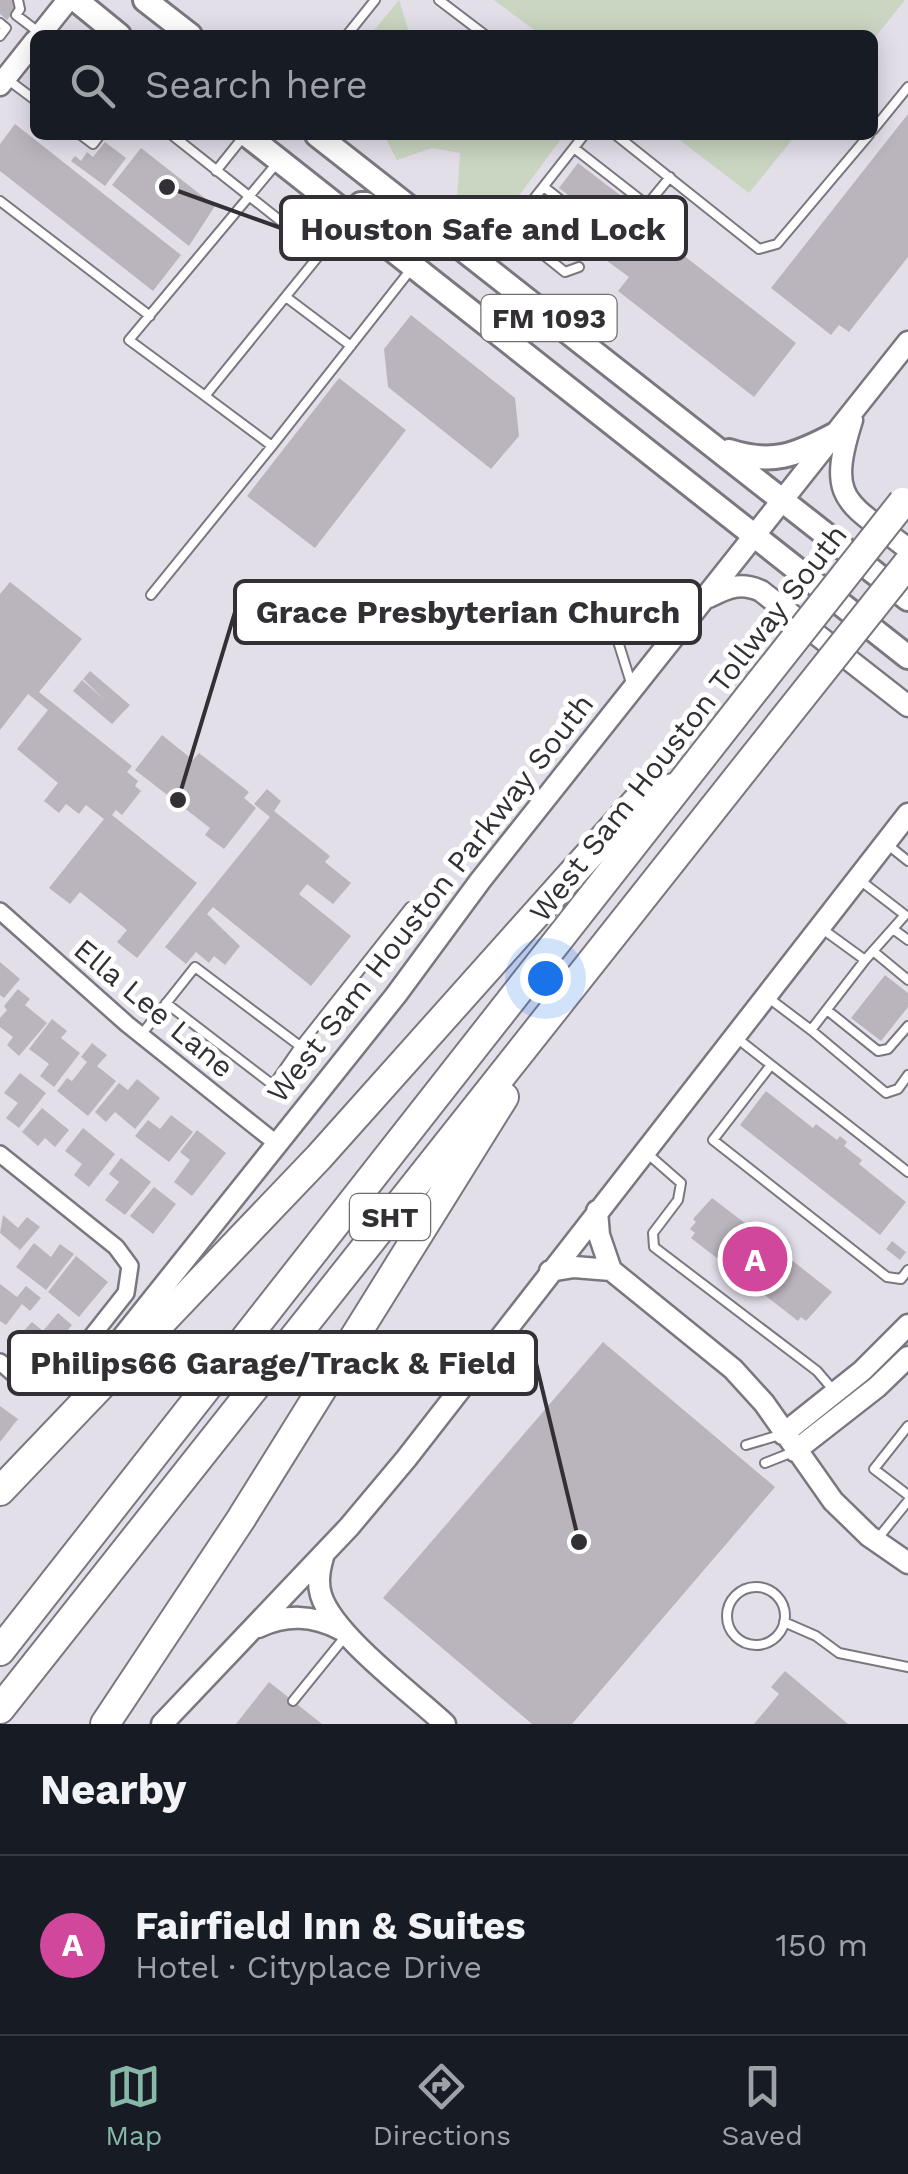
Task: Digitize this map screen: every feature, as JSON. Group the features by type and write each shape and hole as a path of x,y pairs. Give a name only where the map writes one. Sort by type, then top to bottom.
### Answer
{"highway":[{"name":"West Sam Houston Tollway South","path":"0,1651 906,498"},
{"name":"SHT","path":"0,1709 908,563"},
{"path":"0,1492 318,1157 639,799 679,786"},
{"path":"105,1724 251,1504 572,986"}],"main road":[{"path":"44,30 68,0"},
{"path":"76,0 112,30"},
{"path":"145,0 184,30"},
{"path":"2,79 30,47"},
{"name":"FM 1093","path":"253,140 908,658"},
{"name":"FM 1093","path":"323,140 908,600"},
{"path":"349,216 366,204 448,240"},
{"name":"West Sam Houston Parkway South","path":"0,1492 908,342"},
{"path":"856,408 840,458 840,480 851,504 908,549"},
{"path":"716,447 755,460 805,450 834,435"},
{"path":"702,600 726,588 746,584 761,591 908,706"},
{"path":"162,1724 323,1555 406,1459 908,814"},
{"path":"597,1212 599,1236 611,1270 733,1369 764,1403 832,1501 876,1541 908,1563"},
{"path":"550,1271 574,1267 611,1270"},
{"path":"789,1442 835,1392 908,1325"},
{"path":"789,1442 877,1386 908,1357"},
{"path":"323,1555 319,1569 322,1598 344,1632 446,1724"},
{"path":"241,1641 256,1628 293,1616 312,1618 344,1632"}],"street":[{"name":"Ella Lee Lane","path":"0,911 141,1035 276,1143"},
{"path":"0,1154 116,1247 130,1266 126,1293 62,1374 39,1382 0,1362"}],"lane":[{"path":"2,29 20,9 18,0"},
{"path":"350,30 375,0"},
{"path":"440,0 479,30"},
{"path":"16,14 34,30"},
{"path":"2,79 30,97"},
{"path":"878,124 908,87"},
{"path":"178,140 322,253"},
{"path":"216,172 242,140"},
{"path":"482,266 580,140"},
{"path":"622,140 759,249 777,244 865,140"},
{"path":"574,148 647,205 670,178"},
{"path":"272,446 129,340 279,160"},
{"path":"544,187 606,236 590,254"},
{"path":"0,201 150,316"},
{"path":"205,396 349,216"},
{"path":"511,229 565,272 580,268"},
{"path":"151,596 413,266"},
{"path":"286,297 351,346"},
{"path":"616,636 633,688"},
{"path":"886,843 908,861"},
{"path":"811,1030 907,915 858,878"},
{"path":"166,1004 272,1085 410,907"},
{"path":"820,927 866,960"},
{"path":"894,928 908,940"},
{"path":"873,952 908,980"},
{"path":"141,1035 195,967 300,1046"},
{"path":"766,996 886,1092 898,1089 908,1075"},
{"path":"827,1010 878,1051 888,1049 908,1026"},
{"path":"734,1036 908,1172"},
{"path":"771,1065 713,1140 887,1277 901,1279 908,1270"},
{"path":"644,1151 681,1182 678,1200 653,1232 654,1248 817,1371 835,1392"},
{"path":"876,1541 908,1498 874,1469 908,1426"},
{"path":"746,1445 789,1442"},
{"path":"765,1463 789,1442"},
{"path":"760,1588 782,1604 784,1622 766,1643 747,1644 732,1632 727,1613 734,1596 760,1588"},
{"path":"784,1622 816,1636 839,1653 908,1667"},
{"path":"294,1702 344,1632"}],"green space":[{"path":"399,0 408,30 374,30"},
{"path":"494,0 905,0 878,34 878,30 534,30"},
{"path":"387,140 560,140 493,231 457,197 460,153 432,148 397,160"},
{"path":"680,140 792,140 749,193"}],"building":[{"path":"0,0 13,0 19,5 7,20 0,14"},
{"path":"908,114 908,257 849,332 839,325 831,335 771,288"},
{"path":"15,124 30,140 35,140 181,255 153,291 0,171 0,144"},
{"path":"105,142 126,158 105,186 71,161 75,156 81,161 87,152 93,157"},
{"path":"141,148 215,206 189,246 112,185"},
{"path":"578,163 654,221 647,231 658,240 660,237 796,343 754,397 618,291 629,277 603,258 620,236 559,188"},
{"path":"546,204 589,237 580,248 541,217 537,222 577,252 569,262 526,230"},
{"path":"411,315 515,398 519,436 491,469 388,387 384,349"},
{"path":"339,378 406,430 315,548 247,496"},
{"path":"10,582 82,639 39,692 132,766 127,772 138,781 135,786 141,791 122,815 116,810 112,815 197,883 137,958 117,942 127,930 80,892 70,904 49,888 104,819 86,805 79,814 66,804 59,813 44,801 58,783 17,749 48,710 28,694 0,730 0,594"},
{"path":"90,671 130,705 112,724 73,691 82,680 106,701 83,679"},
{"path":"162,735 193,760 199,753 249,792 244,798 256,808 224,849 205,835 210,828 135,770"},
{"path":"267,789 281,801 274,811 330,856 325,862 351,883 333,904 307,884 299,894 351,936 311,986 213,907 207,914 240,946 225,965 214,956 209,963 196,952 186,964 165,947 270,817 254,804"},
{"path":"0,962 20,979 4,998 0,995"},
{"path":"885,975 908,993 908,1007 881,1041 851,1018"},
{"path":"18,989 30,999 25,1005 47,1023 19,1056 7,1045 13,1037 0,1027 0,1018 7,1010 4,1006"},
{"path":"52,1019 67,1031 61,1038 80,1053 54,1087 40,1076 49,1064 29,1049"},
{"path":"92,1043 107,1055 97,1066 116,1081 88,1116 57,1091 67,1078 72,1081 87,1062 81,1057"},
{"path":"20,1073 46,1093 19,1128 6,1118 18,1103 4,1093"},
{"path":"137,1079 160,1098 135,1129 115,1112 106,1122 95,1112 119,1083 128,1090"},
{"path":"766,1091 813,1128 816,1124 837,1140 840,1136 847,1142 844,1146 862,1160 859,1164 906,1202 880,1235 740,1125"},
{"path":"42,1108 69,1130 55,1147 45,1138 38,1146 22,1132"},
{"path":"171,1115 193,1132 169,1162 135,1136 148,1120 160,1129"},
{"path":"83,1128 115,1154 89,1187 74,1175 82,1164 65,1151"},
{"path":"197,1130 226,1153 192,1196 174,1182 190,1160 180,1152"},
{"path":"121,1158 151,1182 125,1215 105,1200 119,1182 109,1174"},
{"path":"154,1187 176,1204 153,1234 130,1216"},
{"path":"712,1198 754,1230 762,1230 788,1249 784,1254 832,1292 806,1321 801,1317 798,1321 691,1238 695,1233 690,1229 696,1222 693,1219"},
{"path":"3,1215 18,1228 27,1217 40,1227 20,1250 0,1233"},
{"path":"892,1241 906,1252 900,1260 886,1249"},
{"path":"34,1243 51,1257 60,1244 74,1254 46,1290 16,1267"},
{"path":"76,1256 108,1282 79,1317 48,1292"},
{"path":"0,1284 17,1297 26,1286 41,1298 30,1311 22,1304 6,1325 0,1321"},
{"path":"58,1313 72,1325 45,1358 19,1336 32,1322 43,1331"},
{"path":"603,1342 775,1487 572,1724 532,1724 383,1598"},
{"path":"0,1406 18,1419 0,1442"},
{"path":"785,1671 848,1724 754,1724 779,1694 771,1687"},
{"path":"269,1682 322,1724 236,1724"}],"place":[{"name":"Houston Safe and Lock","path":"167,187"},
{"name":"Grace Presbyterian Church","path":"178,800"},
{"name":"Fairfield Inn & Suites","path":"755,1259"},
{"name":"Philips66 Garage/Track & Field","path":"579,1542"}]}
